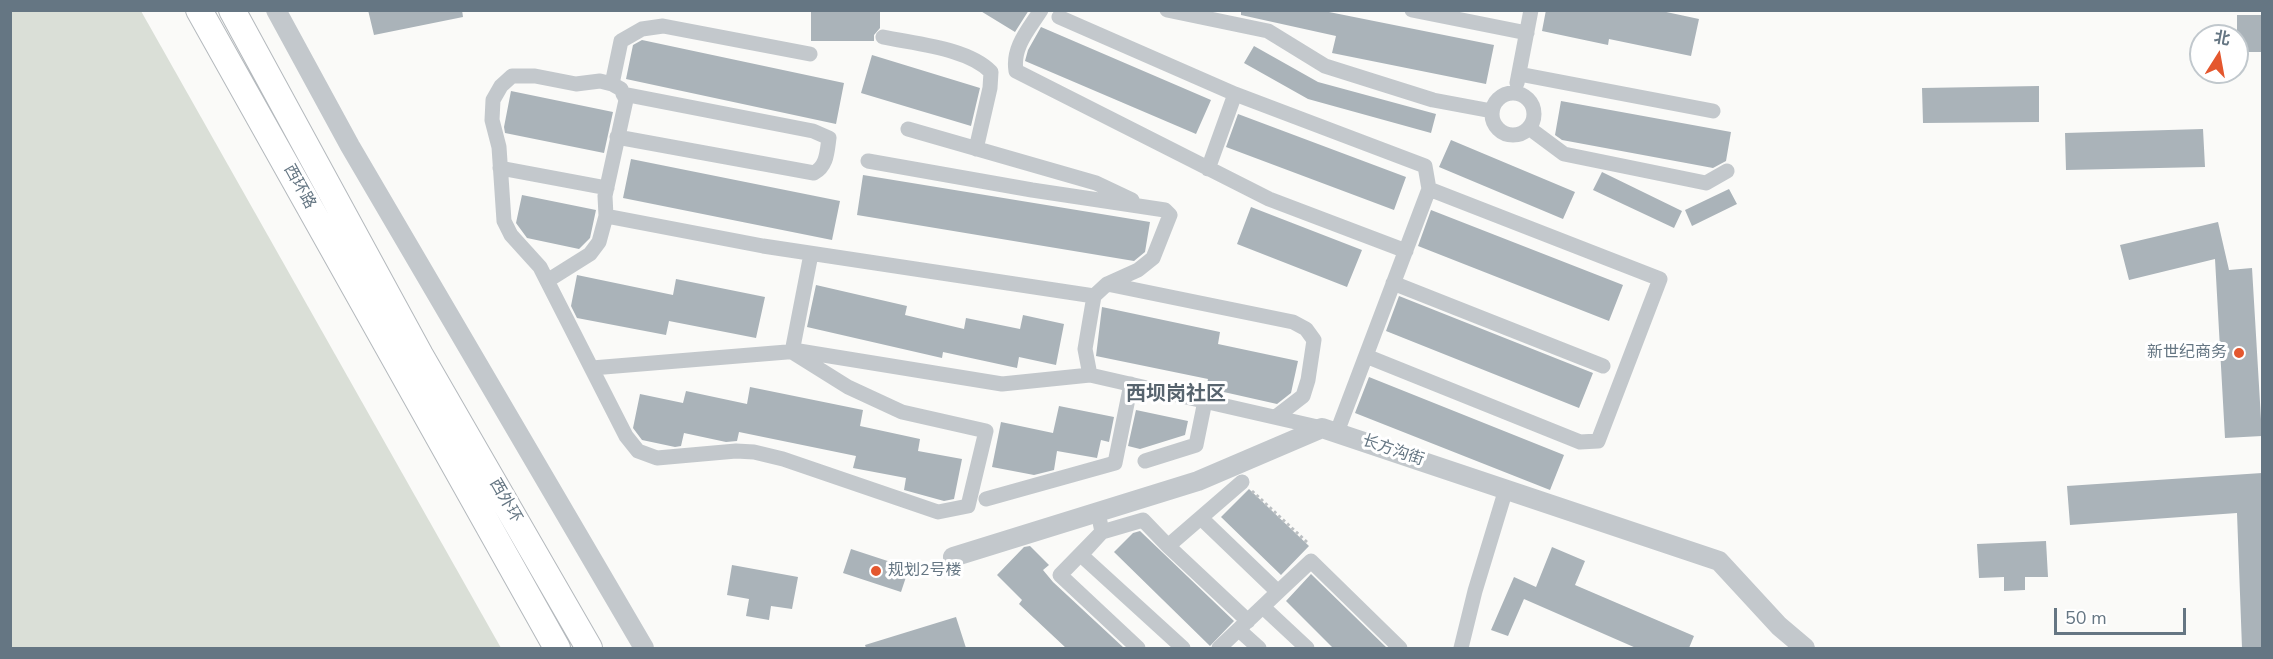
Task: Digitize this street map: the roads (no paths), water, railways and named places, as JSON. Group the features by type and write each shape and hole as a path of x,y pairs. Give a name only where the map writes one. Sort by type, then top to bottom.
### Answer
{"highway":[{"name":"西环路","path":"199,10 409,360"},
{"name":"西环路","path":"232,10 409,360"},
{"name":"西外环","path":"409,360 557,648"},
{"name":"西外环","path":"409,360 589,648"}],"street":[{"path":"276,10 350,146 644,648"},
{"path":"1041,10 1018,47 1014,59 1016,71 1269,199 1406,251"},
{"path":"1167,10 1268,31 1325,66 1432,100 1492,111"},
{"path":"1412,10 1527,33"},
{"path":"1515,92 1531,10"},
{"path":"953,557 1198,481 1330,430 1366,356 1429,189 1425,166 1235,94 1059,17"},
{"path":"547,281 590,254 603,234 606,216 606,188 626,100 618,89 621,41 642,29 663,26 810,54"},
{"path":"883,37 966,56 982,63 991,72 990,88 976,149"},
{"path":"1519,74 1713,111"},
{"path":"617,137 814,173 821,169 825,162 830,138 813,131 618,89 600,81 576,84 535,76 512,76 501,86 493,100 492,120 499,147 504,221 511,235 540,267 626,435 638,451 657,458 736,451 754,452 783,459 938,512 968,506 986,431 902,412 848,387 792,352"},
{"path":"1515,92 1522,94 1532,103 1534,116 1529,128 1517,135 1504,133 1493,122 1492,111 1501,96 1515,92"},
{"path":"1208,169 1235,94"},
{"path":"1529,128 1564,154 1706,183 1727,171"},
{"path":"908,129 1096,183 1146,207"},
{"path":"868,160 1165,210 1170,215 1153,258 1138,270 1107,284 1094,296 1085,350 1090,375"},
{"path":"500,168 606,188"},
{"path":"1366,356 1580,442 1598,441 1656,290 1660,279 1429,189"},
{"path":"606,216 811,254 1094,296"},
{"path":"792,352 811,254"},
{"path":"1393,283 1603,366"},
{"path":"1107,284 1293,322 1305,329 1314,340 1308,380 1303,396 1276,416"},
{"path":"592,368 792,352 1002,384 1090,375 1330,430"},
{"path":"986,500 1115,463 1131,384"},
{"path":"1145,460 1196,445 1205,400"},
{"name":"长方沟街","path":"1330,430 1719,561 1779,626 1805,648"},
{"path":"1168,546 1242,482"},
{"path":"1461,648 1506,489"},
{"path":"1097,512 1102,532"},
{"path":"1201,518 1278,592"},
{"path":"1138,648 1060,575 1102,532 1143,520 1243,626 1259,648"},
{"path":"1102,532 1081,555 1183,648"},
{"path":"1220,648 1311,561 1400,648"},
{"path":"1263,607 1307,648"}],"place":[{"name":"新世纪商务","path":"2239,353"},
{"name":"规划2号楼","path":"876,571"}],"district":[{"name":"西坝岗社区","path":"1176,395"}]}
